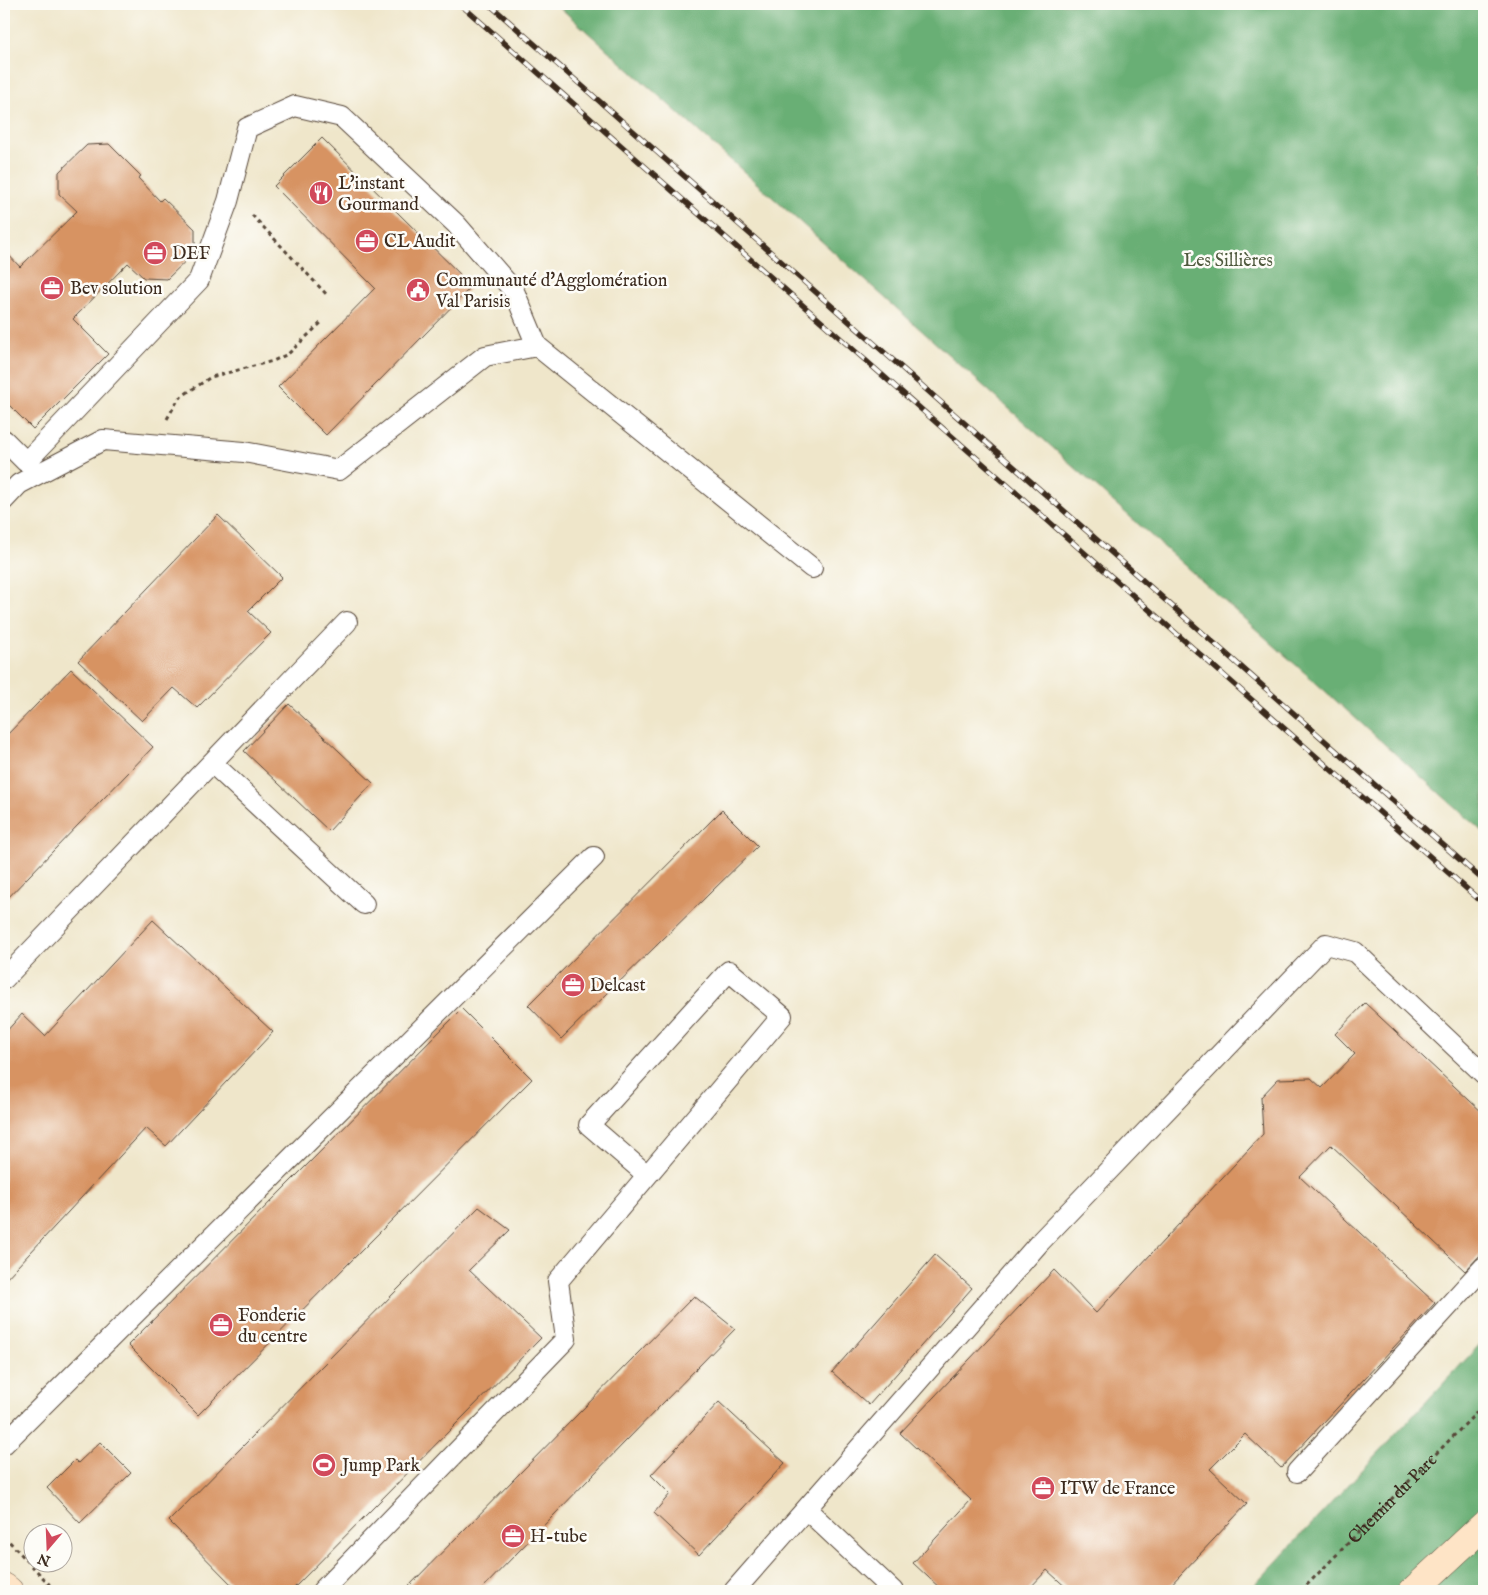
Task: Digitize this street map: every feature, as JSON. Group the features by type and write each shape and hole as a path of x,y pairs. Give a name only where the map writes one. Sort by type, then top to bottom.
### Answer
{"main road":[{"path":"1413,1591 1484,1525"},
{"path":"4,1587 9,1591"}],"lane":[{"path":"4,440 26,462 199,280 230,195 247,128 295,106 342,117 456,224 514,291 537,346 812,568"},
{"path":"4,500 19,484 103,440 244,452 339,470 485,356 537,346"},
{"path":"4,979 347,622"},
{"path":"212,762 364,904"},
{"path":"4,1444 594,857"},
{"path":"734,1591 1040,1242 1326,944 1355,952 1484,1074"},
{"path":"322,1591 566,1339 558,1281 782,1016 729,971 589,1125 647,1175"},
{"path":"1297,1472 1484,1267"},
{"path":"806,1509 894,1591"}],"path":[{"path":"230,195 238,201 328,296"},
{"path":"152,444 179,398 211,377 273,361 288,354 322,322"},
{"name":"Chemin du Parc","path":"1301,1591 1484,1405"},
{"path":"4,1536 49,1584 42,1591"}],"green space":[{"name":"Les Sillières","path":"556,4 1484,4 1484,833"},
{"path":"1484,1340 1484,1591 1249,1591"}],"building":[{"path":"322,138 472,286 326,435 278,387 375,288 274,186"},
{"path":"109,144 141,176 138,178 160,201 163,198 195,229 195,252 167,279 144,278 128,263 73,319 108,354 33,429 4,400 4,250 20,267 77,211 59,194 59,172 87,145"},
{"path":"218,515 282,577 248,611 271,633 197,708 174,688 142,721 78,661"},
{"path":"71,669 153,747 4,902 4,738"},
{"path":"289,704 373,783 329,831 244,751"},
{"path":"722,810 758,846 561,1039 528,1005"},
{"path":"153,920 273,1032 166,1146 146,1128 4,1281 4,1034 22,1014 45,1036"},
{"path":"1365,1003 1484,1114 1484,1251 1465,1271 1331,1145 1300,1177 1435,1303 1281,1468 1245,1434 1210,1469 1247,1504 1165,1591 1070,1591 1047,1570 1027,1591 943,1591 913,1563 971,1500 900,1433 1054,1270 1096,1313 1263,1134 1261,1097 1278,1079 1311,1078 1322,1088 1355,1054 1335,1034"},
{"path":"462,1009 532,1079 198,1415 128,1345"},
{"name":"Jump Park","path":"479,1207 510,1230 469,1270 541,1338 291,1591 234,1591 236,1589 169,1521"},
{"path":"935,1255 972,1288 869,1405 832,1372"},
{"path":"694,1296 735,1329 480,1591 404,1591"},
{"path":"719,1402 785,1463 699,1555 654,1513 670,1494 651,1475"},
{"path":"100,1442 131,1473 80,1523 47,1488 75,1460 78,1463"}],"railway":[{"path":"460,4 1484,904"},
{"path":"489,4 1484,881"}],"place":[{"name":"L'instant Gourmand","path":"321,193"},
{"name":"CL Audit","path":"367,241"},
{"name":"DEF","path":"155,253"},
{"name":"Bev solution","path":"52,288"},
{"name":"Communauté d'Agglomération Val Parisis","path":"418,290"},
{"name":"Delcast","path":"573,985"},
{"name":"Fonderie du centre","path":"221,1325"},
{"name":"Jump Park","path":"324,1465"},
{"name":"ITW de France","path":"1043,1488"},
{"name":"H-tube","path":"513,1536"}]}
